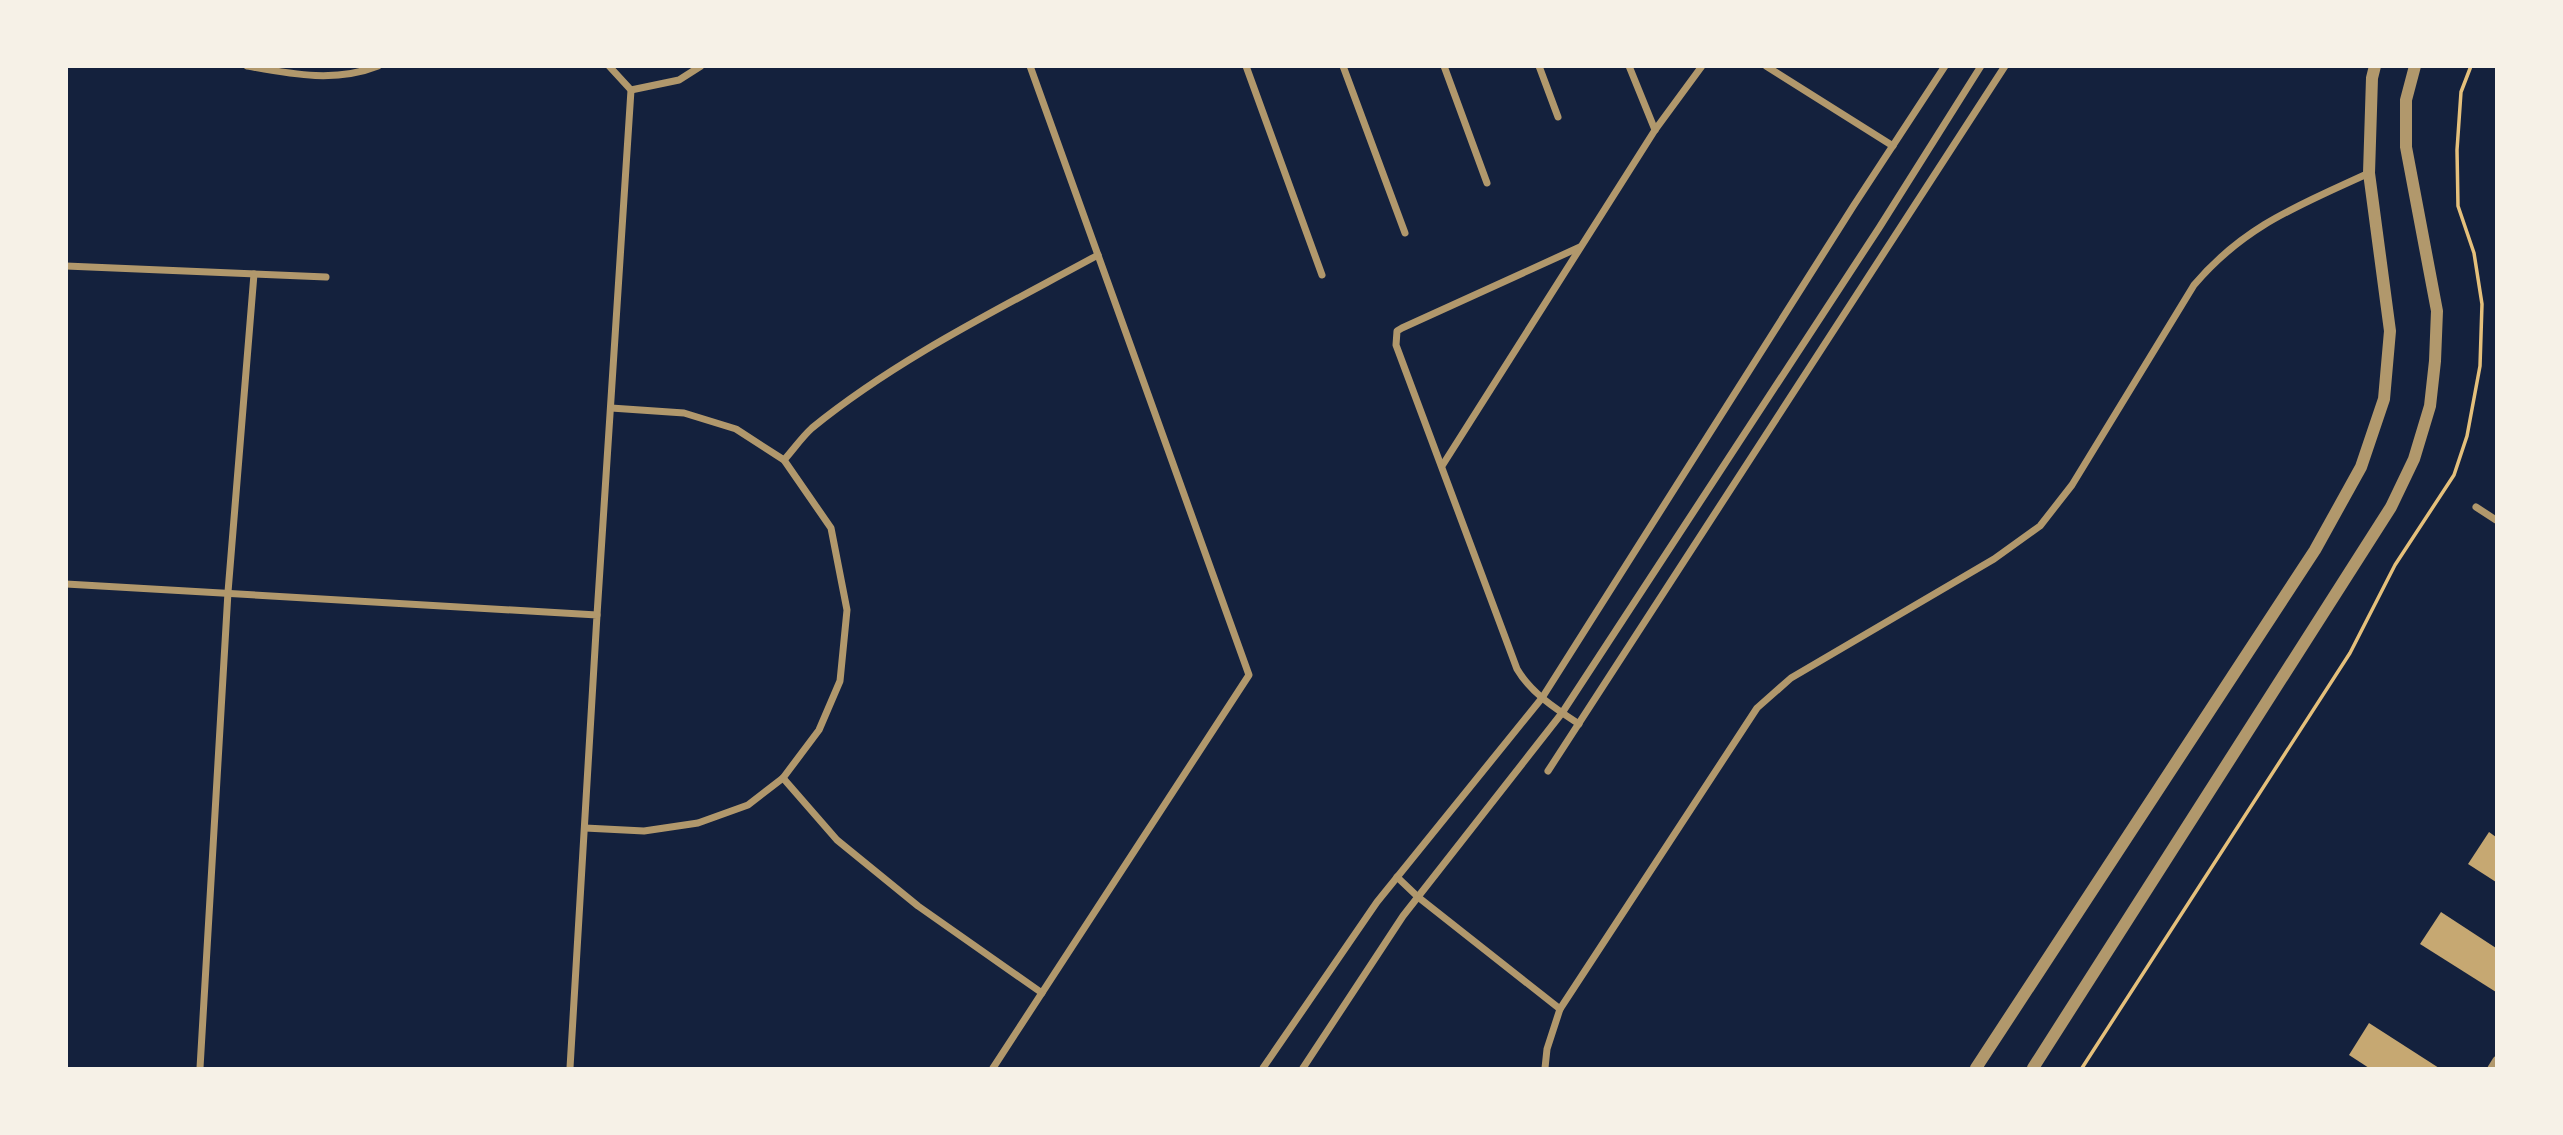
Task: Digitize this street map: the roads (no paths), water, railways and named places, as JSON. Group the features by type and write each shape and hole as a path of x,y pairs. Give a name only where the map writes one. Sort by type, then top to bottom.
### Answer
{"street":[{"path":"250,67 325,78 360,73 378,66"},
{"path":"570,1069 631,90 609,66"},
{"path":"631,90 679,79 701,66"},
{"path":"993,1069 1249,676 1030,66"},
{"path":"1246,66 1322,275"},
{"path":"1343,66 1405,233"},
{"path":"1444,66 1487,183"},
{"path":"1539,66 1558,117"},
{"path":"1629,66 1655,130"},
{"path":"1442,466 1655,130 1702,66"},
{"path":"1766,66 1893,146"},
{"path":"1263,1069 1377,902 1542,698 1945,66"},
{"path":"1303,1069 1403,916 1562,713 1879,228 1981,66"},
{"path":"1548,771 2005,66"},
{"path":"1976,1069 2315,550 2361,467 2384,399 2390,331 2370,173 2372,78 2375,66"},
{"path":"2033,1069 2391,507 2414,459 2430,406 2437,310 2406,147 2406,100 2414,66"},
{"path":"1545,1069 1547,1049 1560,1009 1757,708 1791,678 1994,559 2040,526 2072,485 2194,285 2216,260 2248,235 2289,209 2370,173"},
{"path":"1579,724 1542,698 1525,682 1517,669 1396,345 1397,331 1580,247"},
{"path":"784,460 811,430 877,382 948,338 1098,255"},
{"path":"66,267 326,277"},
{"path":"200,1069 228,592 254,274"},
{"path":"585,828 644,831 698,823 748,806 783,778 818,730 840,681 847,610 831,528 784,460 736,429 684,413 611,408"},
{"path":"2476,507 2497,520"},
{"path":"66,584 597,615"},
{"path":"783,778 837,840 919,906 1042,993"},
{"path":"1397,877 1418,897 1560,1009"},
{"path":"2491,1069 2497,1060"}]}
